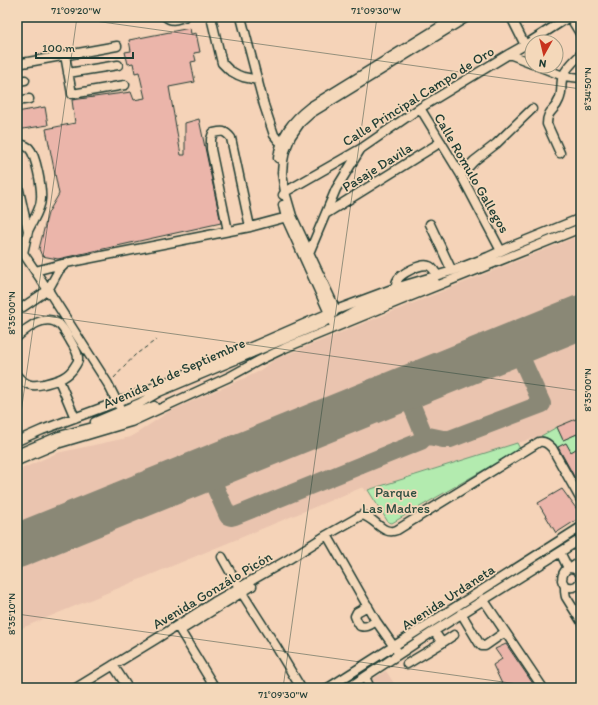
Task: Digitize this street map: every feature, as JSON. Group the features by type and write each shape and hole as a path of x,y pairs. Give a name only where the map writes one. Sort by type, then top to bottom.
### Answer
{"street":[{"path":"166,17 174,20 184,17"},
{"path":"211,17 222,62 229,70 238,75 258,80"},
{"path":"241,17 264,105 274,135 282,142"},
{"path":"332,312 289,217 277,177 278,155 282,142 290,126 299,115 310,107 456,17"},
{"path":"283,194 282,174 285,151 291,136 300,123 311,114 467,17"},
{"path":"511,17 524,43"},
{"path":"569,17 581,35"},
{"name":"Calle Principal Campo de Oro","path":"542,34 569,17"},
{"path":"17,64 117,46"},
{"name":"Calle Principal Campo de Oro","path":"283,194 362,148 420,108 524,46"},
{"path":"509,54 524,61"},
{"path":"560,153 547,124 548,113 558,103 562,96 563,76 581,54"},
{"path":"65,55 72,94 125,85"},
{"path":"68,73 118,64"},
{"path":"558,74 581,78"},
{"path":"17,101 29,99"},
{"name":"Calle Romulo Gallegos","path":"420,108 461,175 501,251"},
{"path":"461,175 532,109"},
{"path":"228,231 211,149 211,138 213,133 221,131 227,133 231,138 250,227"},
{"name":"Pasaje Davila","path":"327,213 441,142"},
{"path":"17,144 26,145 30,149 34,158 41,186 42,200 28,231 23,253"},
{"path":"309,253 336,189 362,148"},
{"path":"17,181 28,231"},
{"path":"35,271 66,263 250,227 289,217"},
{"path":"289,217 309,253 332,312"},
{"name":"Avenida 16 de Septiembre","path":"17,441 117,402 332,312 396,287 452,271 581,218"},
{"path":"430,224 452,271"},
{"path":"17,454 59,436 98,426 144,410 225,377 270,351 328,327 354,312 404,291 434,283 466,271 581,224"},
{"path":"17,461 57,444 131,422 223,380 285,348 581,228"},
{"path":"17,244 108,384 121,411"},
{"path":"23,307 48,290 59,270 66,263"},
{"path":"396,287 398,278 420,266 428,265 432,267 437,275"},
{"name":"Avenida 16 de Septiembre","path":"17,449 70,428 97,421 121,411 158,392 323,323 329,319 332,312"},
{"path":"17,337 38,322 48,320 55,322 60,325 77,352 78,360 67,376 59,380 39,385 27,385 17,376"},
{"path":"59,380 75,418"},
{"name":"Avenida Gonzálo Picón","path":"76,688 115,667 179,628 214,602 241,590 362,515 372,519 385,530 392,532 397,530 539,442 544,442 552,448 578,491"},
{"path":"578,491 581,500"},
{"name":"Avenida Urdaneta","path":"348,688 365,677 396,650 581,527"},
{"path":"328,537 376,621 396,650"},
{"name":"Avenida Urdaneta","path":"328,688 396,650 434,631 581,539"},
{"path":"560,552 569,568"},
{"path":"222,557 300,688"},
{"path":"581,561 564,571 562,576 566,597 581,621"},
{"path":"565,586 574,588 580,582 580,573 576,569 569,568"},
{"path":"483,600 543,688"},
{"path":"368,606 357,612 357,621 360,626 364,627 376,621"},
{"path":"461,613 482,646 485,646 505,632"},
{"path":"179,628 215,688"},
{"path":"434,631 442,643"},
{"path":"407,664 454,635"},
{"path":"115,667 128,688"},
{"name":"Avenida Gonzálo Picón","path":"85,688 115,667"},
{"path":"365,677 370,688"}],"path":[{"path":"108,384 136,355 156,340"}],"shaded area":[{"path":"581,235 581,488 579,489 550,442 545,437 537,437 365,491 363,487 17,630 17,471 57,453 131,437 170,411 256,373 276,359"},
{"path":"386,671 397,688 358,688"}],"green space":[{"path":"557,427 563,440 577,434 581,441 581,446 571,452 566,443 555,449 547,438 541,436"},
{"name":"Parque Las Madres","path":"517,443 520,449 392,523 388,522 368,490"}],"building":[{"path":"190,28 191,34 196,33 200,52 194,53 196,61 191,62 195,82 169,87 181,155 185,155 185,123 199,119 221,223 58,259 42,256 39,249 48,213 59,194 46,129 75,123 72,100 131,92 134,100 145,98 139,72 135,73 133,63 128,64 125,52 131,51 129,40"},
{"path":"45,107 48,125 17,130 17,112"},
{"path":"581,417 581,441 577,434 563,440 557,427"},
{"path":"566,443 571,452 581,446 581,489 558,447"},
{"path":"562,489 581,517 556,533 538,503"},
{"path":"506,644 536,688 504,688 493,665 502,659 495,649"}],"taxiway":[{"path":"424,435 450,439 542,404 515,344"},
{"path":"207,469 228,516 231,517 421,441 424,435 405,389"}],"runway":[{"path":"17,546 581,317"}]}
